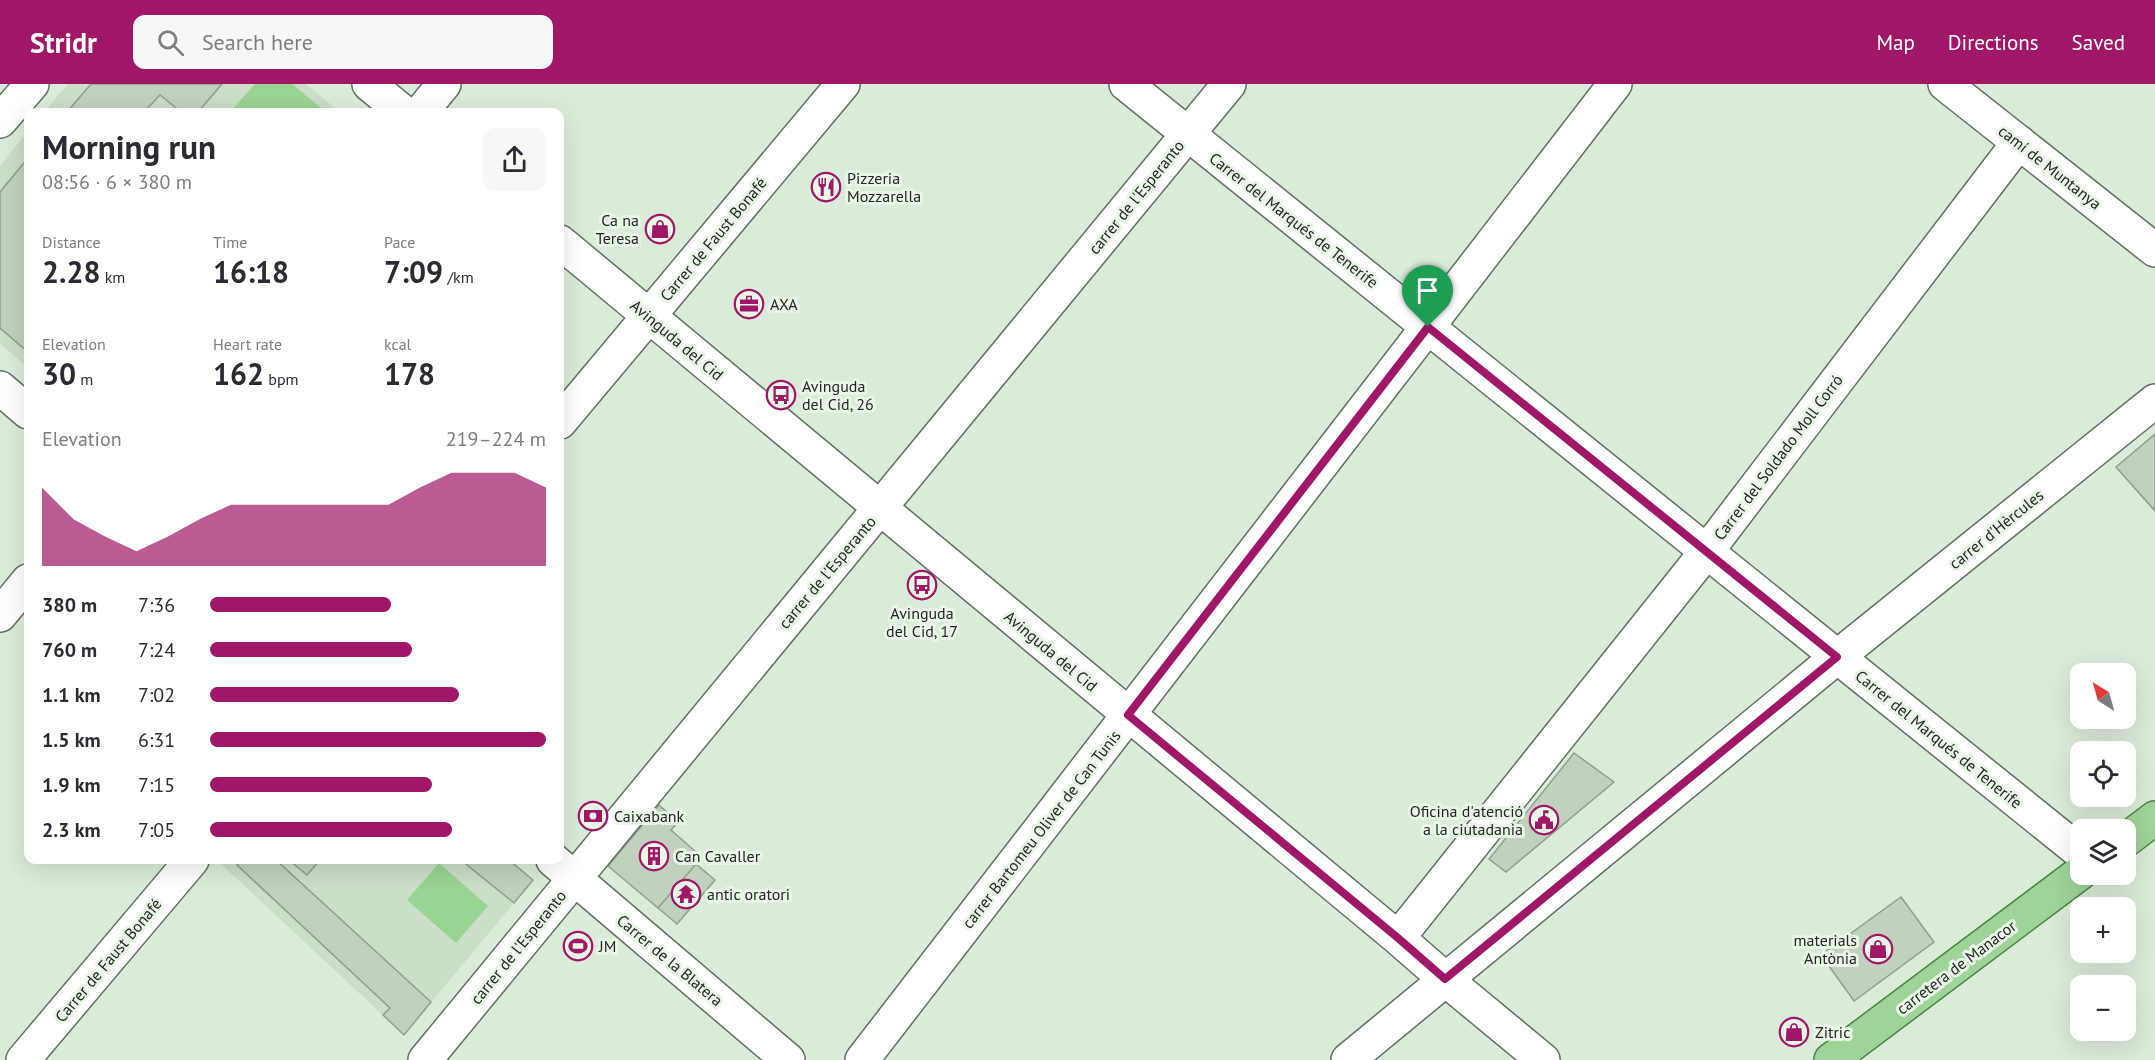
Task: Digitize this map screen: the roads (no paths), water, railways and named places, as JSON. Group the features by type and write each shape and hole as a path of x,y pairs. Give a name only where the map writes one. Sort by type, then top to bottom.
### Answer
{"main road":[{"path":"2136,832 2155,818"},
{"name":"carretera de Manacor","path":"1831,1060 2070,881"}],"street":[{"path":"0,122 32,84"},
{"path":"369,84 398,108"},
{"path":"424,108 444,84"},
{"name":"Carrer de Faust Bonafé","path":"564,417 843,84"},
{"name":"Carrer del Marqués de Tenerife","path":"1126,84 2070,844"},
{"name":"carrer de l'Esperanto","path":"425,1060 564,869 879,509 1229,84"},
{"name":"carrer Bartomeu Oliver de Can Tunis","path":"862,1060 1615,84"},
{"name":"camí de Muntanya","path":"1945,84 2155,250"},
{"name":"Carrer del Soldado Moll Corró","path":"1398,938 1707,551 2019,142"},
{"name":"Avinguda del Cid","path":"564,245 1543,1060"},
{"path":"0,388 24,409"},
{"name":"carrer d'Hèrcules","path":"1348,1060 1837,657 2155,401"},
{"path":"0,615 24,586"},
{"name":"Carrer de Faust Bonafé","path":"23,1060 189,864"},
{"name":"Carrer de la Blatera","path":"564,869 788,1060"},
{"path":"0,1046 18,1060"}],"place":[{"name":"Pizzeria Mozzarella","path":"826,187"},
{"name":"Ca na Teresa","path":"660,229"},
{"name":"AXA","path":"749,304"},
{"name":"Avinguda del Cid, 26","path":"781,395"},
{"name":"Avinguda del Cid, 17","path":"922,585"},
{"name":"Caixabank","path":"593,816"},
{"name":"Oficina d'atenció a la ciutadania","path":"1544,820"},
{"name":"Can Cavaller","path":"654,856"},
{"name":"antic oratori","path":"686,894"},
{"name":"JM","path":"578,946"},
{"name":"materials Antònia","path":"1878,949"},
{"name":"Zitric","path":"1794,1032"}]}
